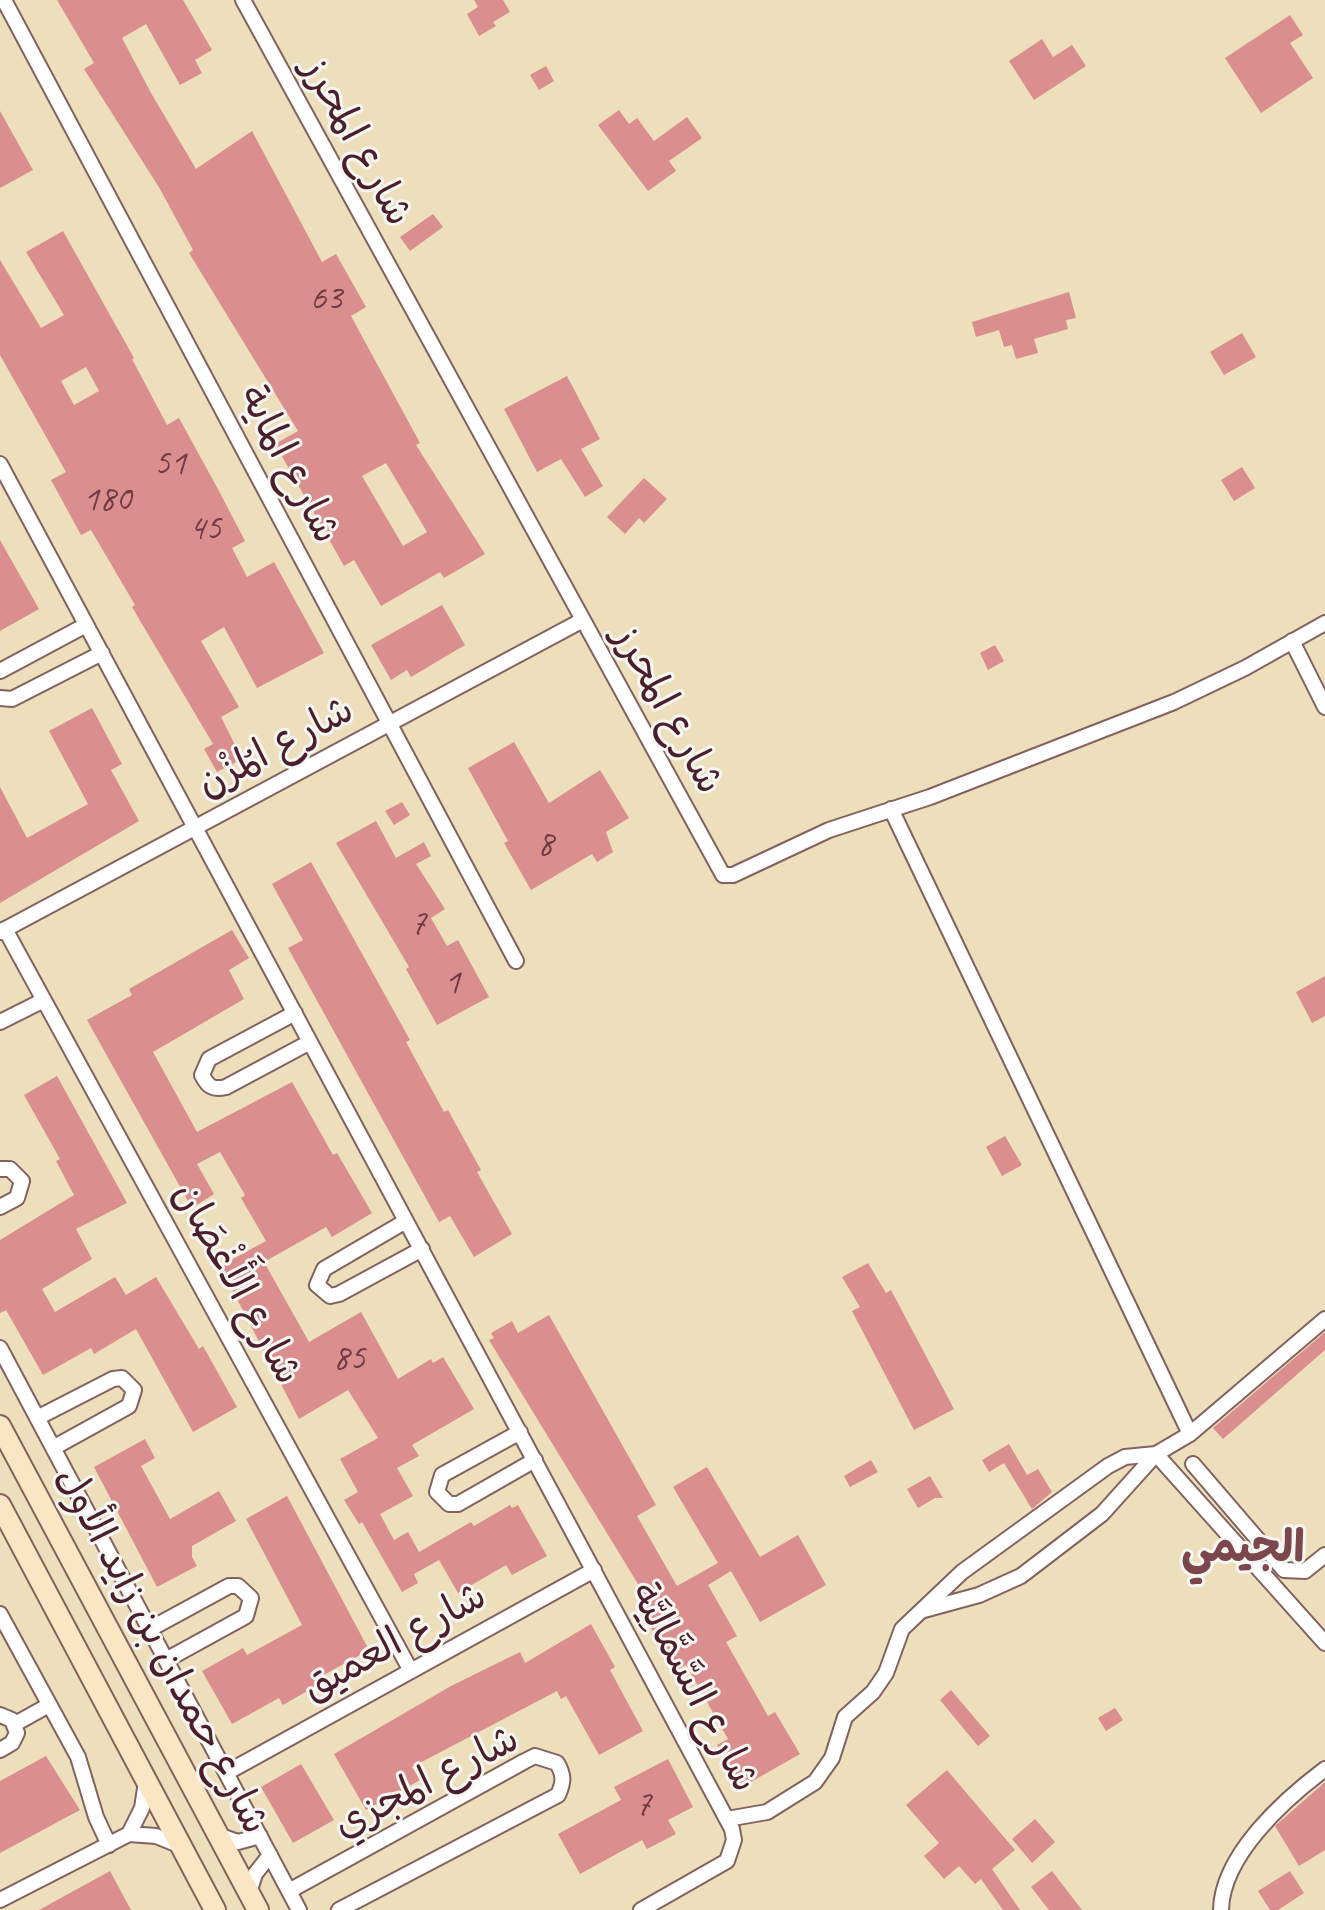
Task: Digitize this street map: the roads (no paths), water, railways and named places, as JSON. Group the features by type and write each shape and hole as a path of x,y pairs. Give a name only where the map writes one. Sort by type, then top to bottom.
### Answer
{"main road":[{"name":"شارع حمدان بن زايد الأول","path":"0,1426 253,1902"},
{"name":"شارع حمدان بن زايد الأول","path":"0,1505 215,1910"}],"street":[{"name":"شارع الماية","path":"4,0 516,961"},
{"name":"شارع المحرز","path":"243,0 723,875 733,875 829,830 1174,702 1325,623"},
{"name":"شارع السَّمَّالِيَّة","path":"0,464 727,1819 734,1840 727,1861 641,1910"},
{"name":"شارع المُزْن","path":"2,930 581,621"},
{"path":"0,671 86,625"},
{"path":"1292,641 1325,707"},
{"path":"0,698 12,699 102,653"},
{"path":"891,809 1190,1434"},
{"name":"شارع الأَغْصَان","path":"2,930 44,1000 411,1671"},
{"path":"0,1022 44,1000"},
{"path":"295,1013 209,1059 202,1075 207,1086 216,1090 226,1087 310,1042"},
{"path":"0,1169 10,1169 22,1181 17,1198 0,1207"},
{"path":"406,1221 324,1269 317,1285 322,1293 339,1294 422,1249"},
{"path":"924,1610 979,1595 1021,1576 1102,1514 1156,1454 1190,1434 1325,1319"},
{"path":"0,1348 299,1910"},
{"path":"37,1418 113,1379 122,1378 134,1390 129,1406 53,1448"},
{"path":"520,1432 442,1475 437,1492 441,1500 458,1504 535,1460"},
{"path":"727,1819 743,1813 767,1812 815,1782 832,1758 845,1717 881,1682 902,1629 983,1555 1108,1466 1125,1457 1156,1454"},
{"path":"1156,1454 1325,1643"},
{"path":"1193,1464 1284,1570 1305,1571 1325,1555"},
{"name":"شارع العميق","path":"226,1773 594,1570"},
{"path":"150,1629 229,1586 238,1586 251,1598 246,1616 166,1660"},
{"path":"0,1614 82,1767 96,1817 109,1845"},
{"path":"15,1724 49,1705"},
{"path":"0,1715 15,1724"},
{"path":"0,1750 15,1738 15,1724"},
{"name":"شارع المجزي","path":"289,1891 525,1761 547,1757 557,1763 563,1773 563,1784 558,1795 339,1910"},
{"path":"1221,1910 1229,1878 1260,1826 1280,1803 1325,1769"},
{"path":"129,1834 142,1808 146,1780"},
{"path":"0,1900 129,1834 156,1836 181,1846"},
{"path":"218,1835 238,1842 260,1836"},
{"path":"253,1902 255,1874 270,1855"}],"district":[{"name":"الجيمي","path":"1243,1549"}]}
